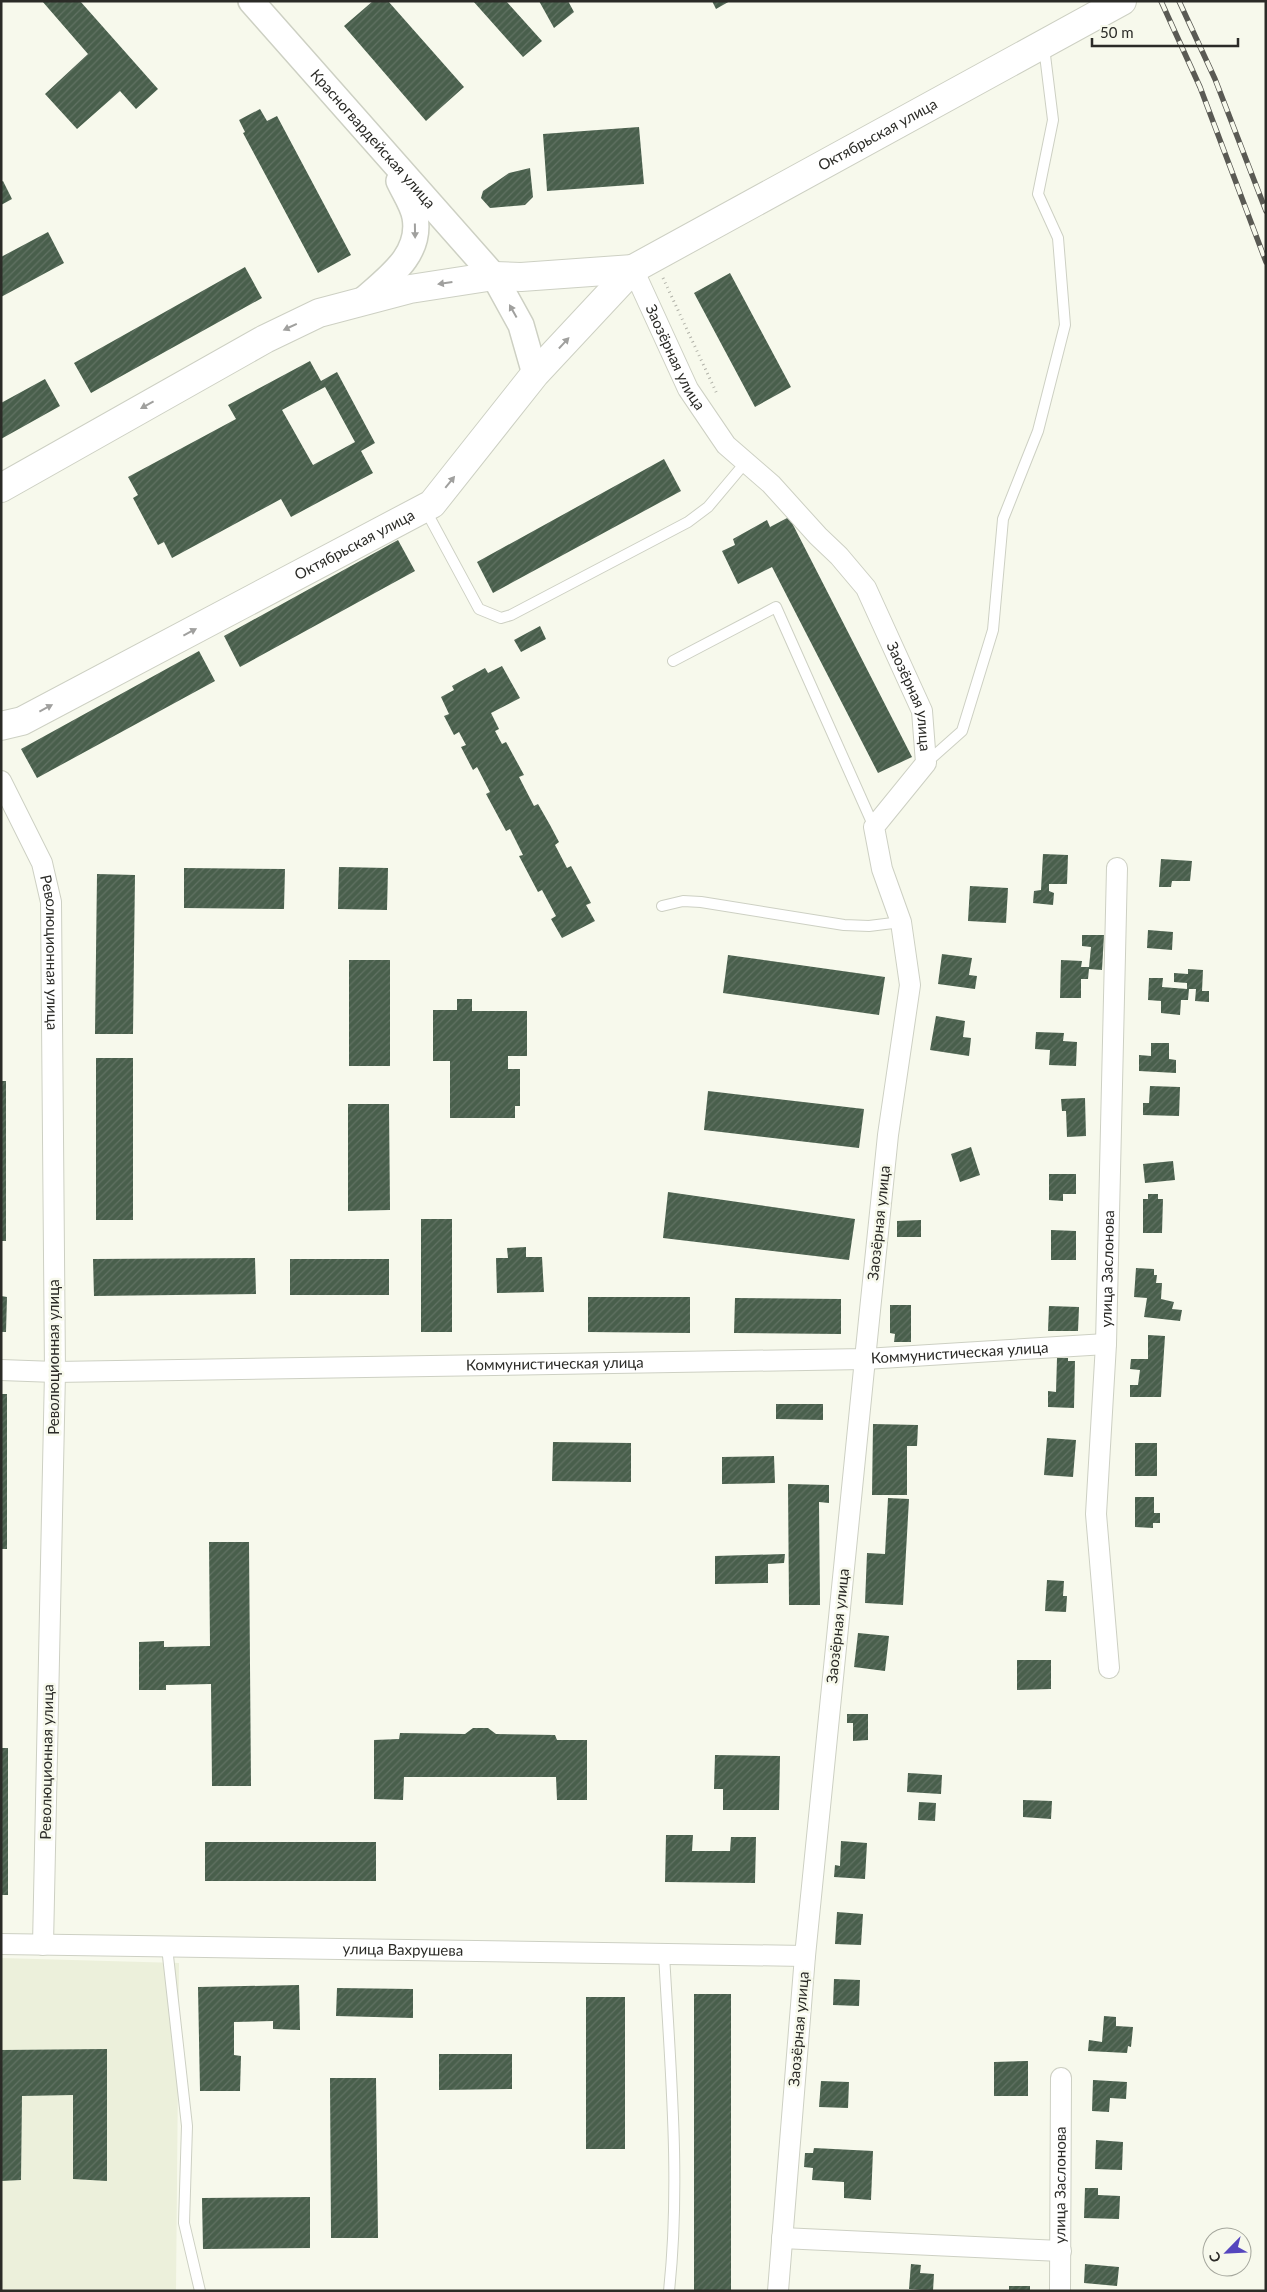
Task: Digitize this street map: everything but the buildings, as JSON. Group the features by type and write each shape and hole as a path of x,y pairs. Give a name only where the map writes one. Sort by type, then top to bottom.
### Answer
{"main road":[{"name":"Октябрьская улица","path":"1,726 22,721 432,504 535,374 644,263 1122,1"},
{"name":"Октябрьская улица","path":"1,488 265,339 319,313 410,288 494,276 521,277 644,263"}],"street":[{"name":"Красногвардейская улица","path":"251,1 494,276 520,325 535,374"},
{"path":"361,302 405,260 415,242 415,216 386,154"},
{"name":"Заозёрная улица","path":"644,263 688,389 726,445 744,463 771,484 818,536 839,556 866,588 922,711 926,763 874,827 882,869 901,922 910,985 888,1135 865,1359 805,1956 778,2291"},
{"name":"Революционная улица","path":"1,781 42,863 51,902 55,1372 43,1945"},
{"name":"улица Заслонова","path":"1109,1668 1096,1514 1106,1344 1118,868"},
{"name":"Коммунистическая улица","path":"1,1370 55,1372 865,1359 1106,1344"},
{"name":"улица Вахрушева","path":"1,1944 805,1956"},
{"name":"улица Заслонова","path":"1060,2291 1061,2078"},
{"path":"782,2238 1061,2251"}],"lane":[{"path":"926,763 962,731 993,630 1003,519 1038,431 1065,326 1058,238 1038,194 1053,120 1044,44"},
{"path":"424,508 479,609 489,615 501,618 512,615 688,522 708,506 744,463"},
{"path":"673,661 776,607 874,827"},
{"path":"662,906 682,901 701,902 844,925 869,926 901,922"},
{"path":"167,1947 187,2126 184,2223 200,2291"},
{"path":"664,1954 672,2112 672,2257 669,2291"}],"path":[{"path":"644,263 718,395"}],"shaded area":[{"path":"1,1958 179,1963 176,2291 1,2291"}],"railway":[{"path":"1161,1 1200,87 1266,262"},
{"path":"1179,1 1215,79 1266,211"}]}
